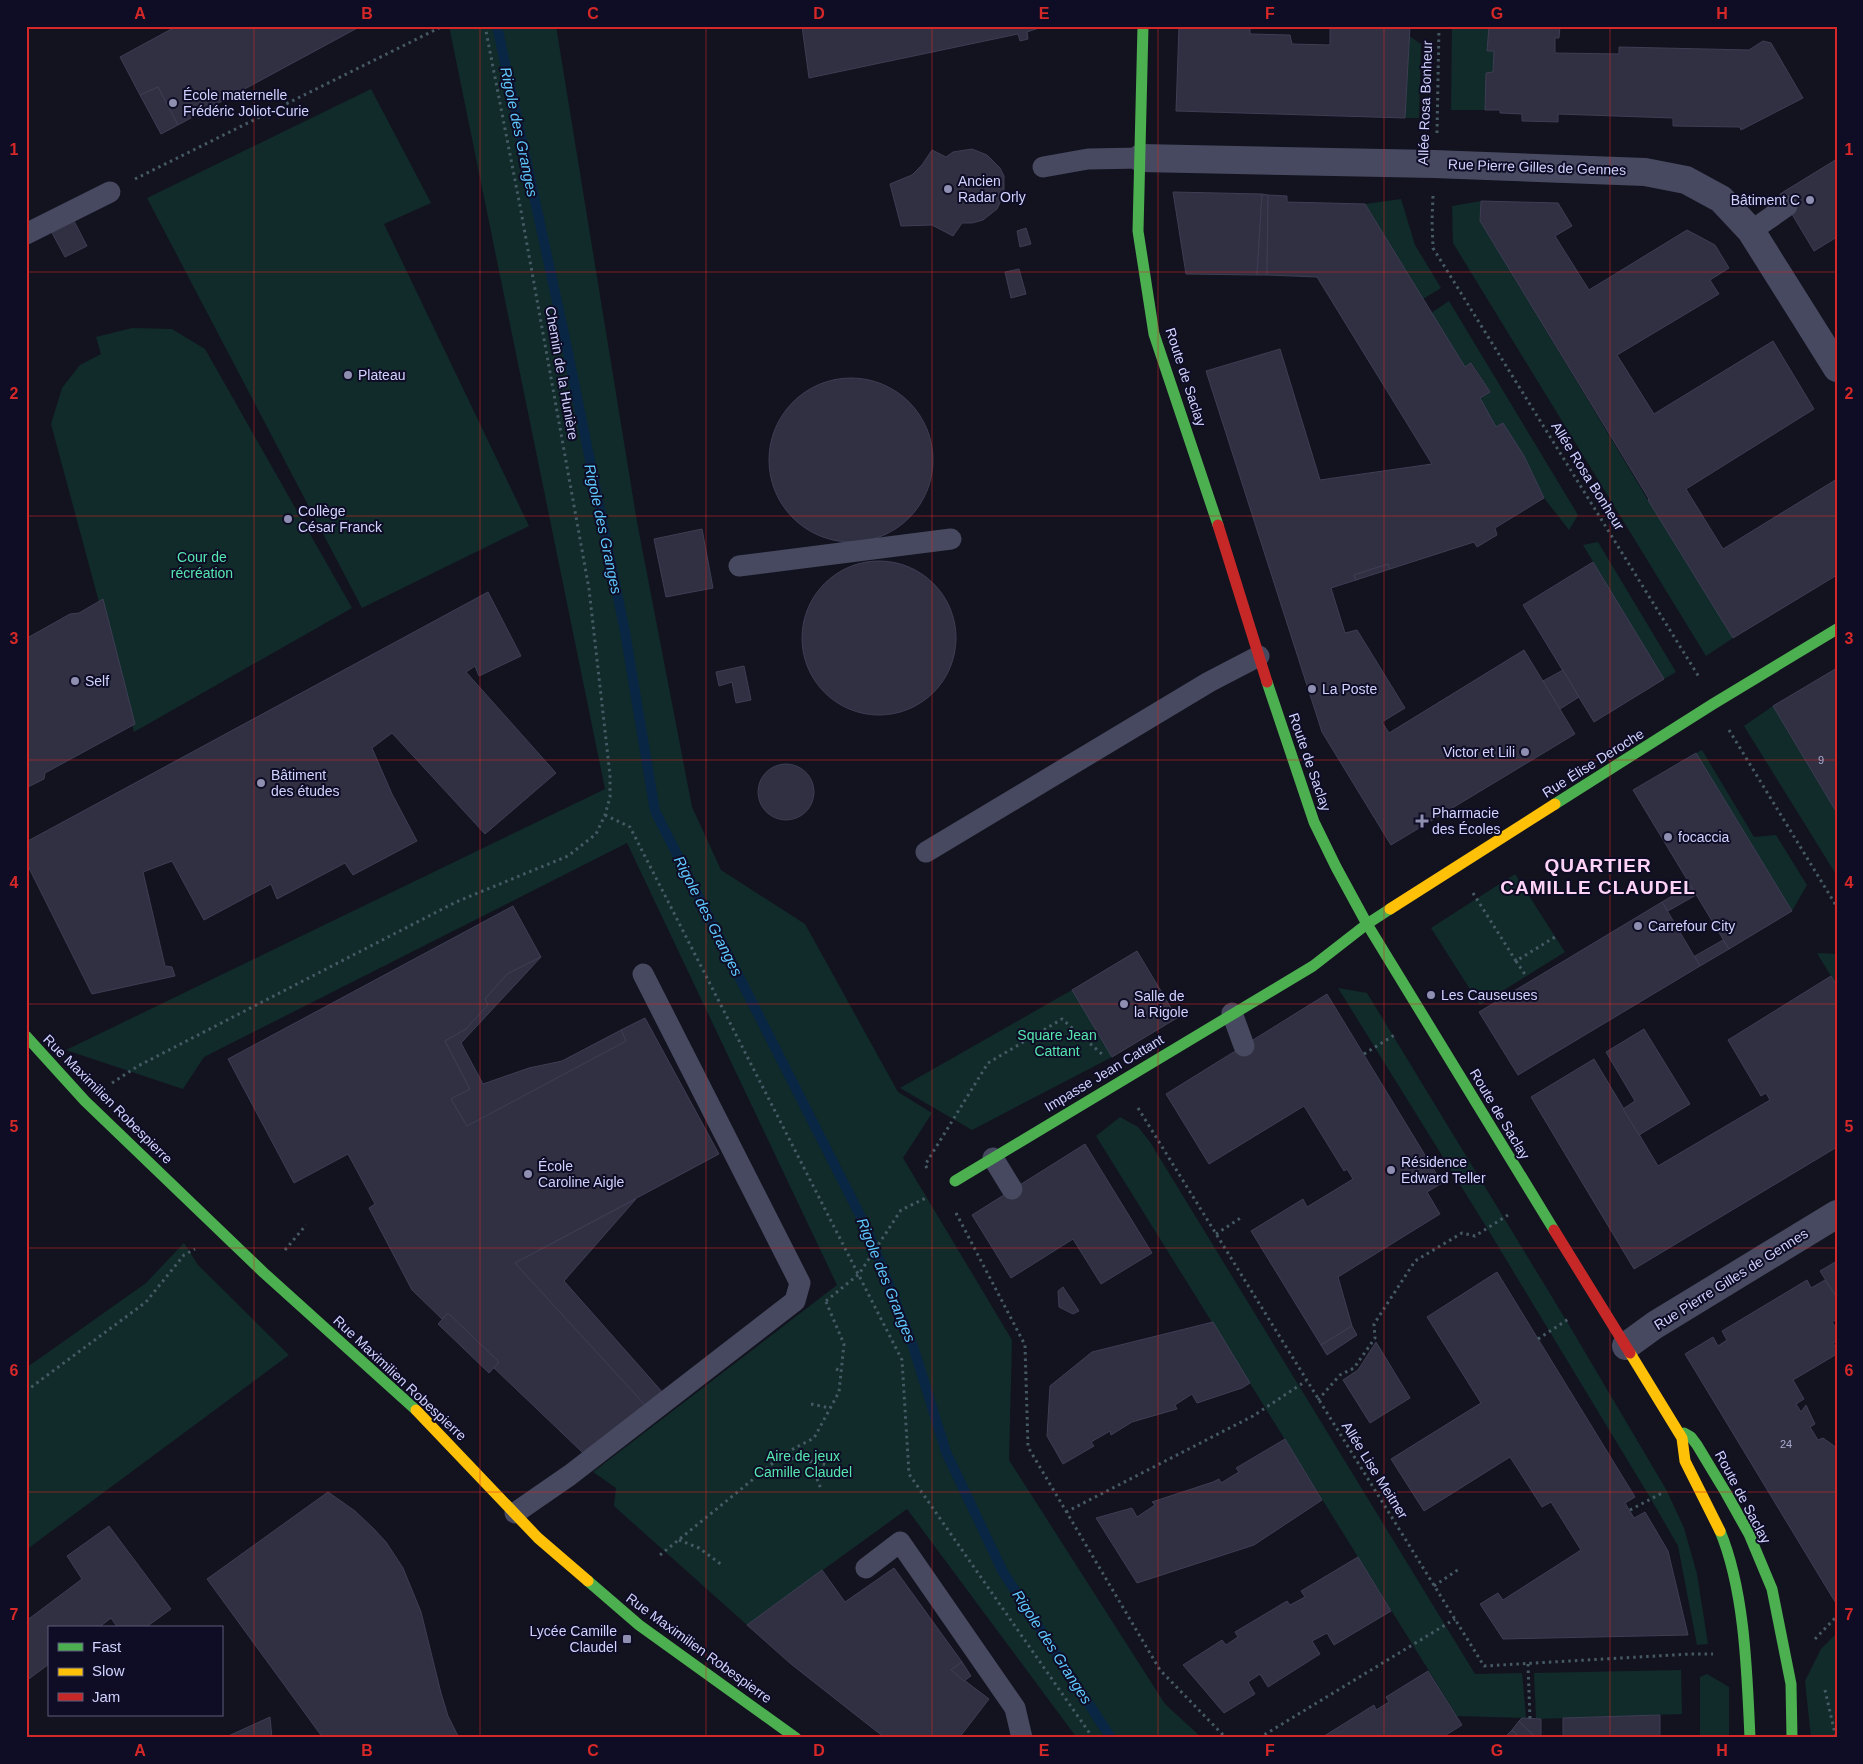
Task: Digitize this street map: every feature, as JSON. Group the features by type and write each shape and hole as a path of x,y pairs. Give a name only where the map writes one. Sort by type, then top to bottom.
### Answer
{"main road":[{"name":"Route de Saclay","path":"1144,26 1138,231 1154,334 1201,471 1314,822 1367,924 1682,1438 1685,1461 1729,1553 1737,1591 1746,1671 1750,1738"},
{"name":"Rue Élise Deroche","path":"1367,924 1714,704 1837,629"},
{"name":"Impasse Jean Cattant","path":"955,1181 1313,966 1367,924"},
{"name":"Rue Maximilien Robespierre","path":"26,1036 84,1101 264,1273 426,1419 538,1538 639,1625 796,1738"},
{"name":"Route de Saclay","path":"1676,1428 1691,1437 1726,1492 1749,1534 1772,1589 1791,1684 1792,1738"}],"street":[{"name":"Rue Pierre Gilles de Gennes","path":"1141,158 1434,164 1644,172 1686,180 1721,199 1751,231 1837,368"},
{"name":"Rue Pierre Gilles de Gennes","path":"1626,1346 1655,1325 1837,1214"}],"lane":[{"path":"1043,167 1088,159 1141,158"},
{"path":"26,234 110,192"},
{"path":"1751,231 1788,206"},
{"path":"739,566 951,539"},
{"path":"926,852 1209,682 1259,656"},
{"path":"515,1513 570,1475 795,1301 800,1283 643,974"},
{"path":"1232,1013 1244,1046"},
{"path":"993,1158 1012,1189"},
{"path":"866,1568 900,1542 1016,1708 1022,1738"}],"path":[{"path":"110,192 443,26"},
{"name":"Chemin de la Hunière","path":"138,1066 456,902 568,856 596,834 605,815 610,797 610,775 589,589 522,211 484,26"},
{"name":"Allée Rosa Bonheur","path":"1439,26 1437,128 1432,221 1433,248 1695,669 1714,704 1837,907"},
{"path":"605,815 630,827 902,1360 909,1474 1093,1738"},
{"path":"1457,867 1526,976"},
{"path":"1516,961 1555,937"},
{"name":"Allée Lise Meitner","path":"929,1171 925,1165 988,1063 1062,1019 1108,1059 1484,1666 1715,1654"},
{"path":"1364,1054 1401,1031"},
{"path":"951,1206 962,1221 1025,1344 1028,1448 1160,1670 1226,1738"},
{"path":"859,1274 901,1210"},
{"path":"1216,1234 1242,1217"},
{"path":"1318,1400 1340,1375 1354,1368 1370,1346 1375,1338 1374,1324 1415,1261 1462,1233 1475,1236 1504,1218"},
{"path":"283,1252 306,1225"},
{"path":"26,1391 146,1302 184,1255 194,1249 202,1256"},
{"path":"660,1555 778,1459 814,1438 830,1408 841,1393 844,1344 825,1302"},
{"path":"1538,1339 1566,1320"},
{"path":"836,1369 841,1371"},
{"path":"1066,1512 1253,1416 1306,1380"},
{"path":"811,1404 830,1408"},
{"path":"778,1459 788,1460 800,1456 810,1461 827,1465"},
{"path":"810,1461 821,1489"},
{"path":"1630,1510 1667,1491"},
{"path":"679,1540 699,1548 722,1565"},
{"path":"1434,1586 1459,1569"},
{"path":"1259,1738 1455,1619"},
{"path":"1528,1664 1530,1719"}],"green space":[{"name":"Aire de jeux Camille Claudel","path":"449,26 556,26 637,522 692,807 721,870 805,924 898,1092 932,1113 903,1158 1012,1340 1009,1460 1165,1704 1202,1738 1077,1738 907,1509 747,1625 614,1506 616,1488 593,1472 837,1285 627,843 204,1057 183,1089 66,1050 605,789"},
{"path":"1452,26 1489,26 1487,51 1494,51 1493,72 1486,73 1485,110 1451,110"},
{"path":"1409,36 1421,44 1419,118 1405,118"},
{"name":"Plateau","path":"371,89 431,203 384,224 529,526 362,608 147,198"},
{"path":"1401,199 1415,245 1441,288 1423,299 1365,204"},
{"path":"1481,201 1480,221 1733,638 1706,656 1453,243 1452,206"},
{"path":"1449,301 1578,515 1569,530 1544,498 1524,456 1503,424 1496,427 1480,398 1490,392 1472,363 1465,367 1431,313"},
{"name":"Cour de récréation","path":"132,328 172,329 205,349 352,608 134,732 51,424 62,388 80,365 101,354 96,337"},
{"path":"1598,542 1676,672 1664,679 1583,545"},
{"path":"1773,706 1837,813 1837,876 1744,726"},
{"path":"1702,750 1754,837 1776,835 1807,885 1792,911 1696,753"},
{"path":"1515,874 1565,952 1480,1005 1431,928"},
{"path":"1817,953 1837,954 1837,986"},
{"path":"1338,988 1367,993 1566,1320 1667,1491 1684,1528 1697,1574 1708,1644 1697,1645 1678,1546 1487,1228"},
{"name":"Square Jean Cattant","path":"1072,990 1112,1057 972,1130 900,1088"},
{"path":"1120,1117 1138,1127 1150,1142 1475,1674 1522,1673 1526,1718 1457,1716 1096,1136"},
{"path":"184,1243 198,1265 289,1355 26,1550 26,1368 146,1283"},
{"path":"1837,1633 1837,1738 1811,1738 1805,1681 1821,1649"},
{"path":"1681,1670 1682,1714 1536,1719 1534,1673"},
{"path":"1707,1674 1729,1687 1729,1738 1700,1738 1700,1677"}],"building":[{"path":"177,26 361,26 178,125 158,87 140,95 120,57"},
{"path":"802,26 1045,26 1027,32 1028,39 1020,41 1018,34 809,78"},
{"path":"1179,26 1250,26 1250,34 1290,35 1292,44 1330,45 1330,26 1410,26 1405,118 1176,111"},
{"path":"1489,26 1560,26 1559,38 1555,38 1555,53 1619,54 1619,47 1749,50 1763,41 1771,43 1803,98 1741,130 1740,127 1673,126 1673,118 1558,114 1558,122 1522,121 1522,114 1500,113 1500,110 1485,110 1486,73 1493,72 1494,51 1487,51"},
{"path":"158,87 178,125 161,134 140,95"},
{"name":"Ancien Radar Orly","path":"972,149 987,155 1000,168 1004,176 1004,194 997,209 983,220 962,223 953,236 932,225 901,226 890,184 912,175 922,165 932,150 946,157 953,152"},
{"name":"Bâtiment C","path":"1837,159 1837,237 1814,251 1780,194"},
{"path":"1173,192 1262,194 1257,275 1186,274"},
{"path":"1262,194 1268,195 1267,275 1257,275"},
{"path":"1268,195 1287,196 1287,202 1365,204 1465,367 1471,363 1490,392 1480,398 1496,427 1503,423 1524,456 1544,498 1495,528 1497,535 1477,547 1474,542 1390,569 1388,564 1354,575 1356,580 1331,588 1345,633 1357,630 1405,708 1382,722 1389,733 1524,650 1575,734 1391,845 1322,732 1206,371 1280,349 1320,480 1432,464 1317,277 1267,275"},
{"path":"1481,201 1558,203 1572,226 1555,236 1589,290 1687,230 1715,245 1729,268 1710,280 1719,294 1617,355 1654,414 1773,341 1814,409 1686,489 1723,549 1837,479 1837,575 1733,638 1480,221"},
{"path":"73,219 87,246 65,257 51,231"},
{"path":"1026,228 1031,244 1020,247 1017,231"},
{"path":"1019,269 1026,294 1011,298 1005,272"},
{"path":"851,378 882,384 909,402 927,429 933,460 927,491 909,518 882,536 851,542 820,536 793,518 775,491 769,460 775,429 793,402 820,384"},
{"path":"702,529 713,588 666,597 654,539"},
{"path":"879,561 908,567 922,574 933,584 943,595 950,609 956,638 950,667 943,681 933,692 922,702 908,709 879,715 850,709 836,702 825,692 815,681 808,667 802,638 808,609 815,595 825,584 836,574 850,567"},
{"path":"1593,562 1664,679 1594,722 1523,605"},
{"path":"1388,564 1390,569 1356,580 1354,575"},
{"name":"Bâtiment des études","path":"488,592 521,656 479,676 475,666 466,672 556,773 485,834 392,733 372,748 392,794 417,841 353,875 345,863 277,899 271,884 204,920 172,861 143,872 165,966 172,967 175,976 92,994 26,862 26,842"},
{"name":"Self","path":"103,599 135,724 45,773 44,779 26,788 26,626 29,637 70,614 79,613"},
{"path":"744,666 751,700 736,703 732,682 719,686 716,672"},
{"path":"1837,668 1837,813 1773,706"},
{"path":"1563,670 1579,697 1560,709 1543,681"},
{"path":"1696,753 1792,911 1729,949 1633,790"},
{"path":"780,764 792,764 806,772 814,786 812,803 806,812 792,820 780,820 770,815 763,808 758,798 758,786 763,776 770,769"},
{"path":"1690,885 1696,895 1668,911 1662,902"},
{"path":"1662,902 1700,966 1518,1075 1479,1012"},
{"path":"513,906 541,957 507,974 485,999 488,1005 466,1029 445,1041 470,1089 451,1099 467,1126 626,1041 621,1030 645,1018 719,1154 515,1263 646,1406 583,1453 494,1368 499,1362 448,1313 442,1319 412,1290 369,1208 375,1204 348,1154 294,1183 228,1059"},
{"path":"1723,940 1729,949 1700,966 1695,956"},
{"name":"Salle de la Rigole","path":"1137,951 1177,1018 1112,1057 1072,990"},
{"path":"541,957 461,1043 483,1084 529,1068 562,1061 621,1030 626,1041 467,1126 451,1099 470,1089 445,1041 466,1029 488,1005 485,999 507,974"},
{"path":"1831,976 1837,986 1837,1147 1634,1269 1531,1097 1594,1059 1658,1166 1770,1100 1766,1093 1761,1096 1728,1040"},
{"name":"Résidence Edward Teller","path":"1327,994 1442,1183 1427,1192 1440,1214 1338,1277 1352,1326 1321,1345 1251,1231 1303,1199 1307,1207 1353,1179 1347,1169 1344,1171 1304,1106 1209,1164 1166,1094"},
{"path":"1644,1029 1690,1104 1639,1135 1623,1109 1635,1101 1606,1052"},
{"path":"1085,1144 1152,1253 1101,1284 1073,1239 1011,1278 972,1215"},
{"path":"636,1199 564,1281 664,1394 646,1406 515,1263"},
{"path":"1837,1261 1837,1298 1820,1271"},
{"path":"1497,1272 1635,1497 1625,1503 1634,1518 1645,1512 1668,1551 1688,1635 1503,1639 1480,1604 1498,1593 1503,1600 1581,1550 1551,1502 1542,1507 1510,1457 1424,1511 1391,1459 1481,1403 1427,1317"},
{"path":"1807,1280 1811,1288 1825,1280 1837,1298 1837,1319 1832,1322 1837,1330 1837,1341 1833,1343 1837,1354 1793,1380 1804,1399 1796,1404 1801,1412 1806,1405 1815,1424 1810,1427 1818,1440 1823,1438 1837,1448 1837,1605 1685,1354 1713,1337 1718,1346 1727,1340 1722,1331"},
{"path":"1063,1287 1079,1311 1073,1314 1059,1307 1058,1291"},
{"path":"448,1313 499,1362 489,1373 438,1324"},
{"path":"1213,1322 1250,1383 1242,1388 1197,1403 1192,1394 1175,1405 1177,1409 1132,1422 1111,1435 1110,1431 1091,1442 1094,1446 1063,1464 1047,1436 1050,1386 1092,1352"},
{"path":"1352,1326 1357,1335 1327,1355 1321,1345"},
{"path":"1376,1342 1410,1398 1370,1423 1343,1380 1358,1370"},
{"path":"1285,1439 1322,1500 1254,1545 1137,1583 1096,1518 1132,1508 1137,1517 1155,1505 1152,1502 1219,1479 1221,1483 1239,1472 1236,1468"},
{"path":"328,1492 355,1511 373,1528 386,1542 403,1568 421,1612 448,1716 459,1738 323,1738 207,1579"},
{"path":"109,1526 171,1609 148,1626 117,1626 111,1618 101,1626 48,1626 48,1665 26,1681 26,1621 82,1579 67,1556"},
{"path":"1358,1557 1391,1611 1334,1645 1327,1633 1312,1641 1320,1654 1268,1687 1260,1674 1248,1682 1255,1694 1224,1713 1183,1665 1222,1640 1226,1645 1238,1637 1235,1632 1287,1601 1290,1605 1305,1597 1301,1591"},
{"path":"894,1568 962,1662 951,1670 989,1699 959,1738 885,1738 791,1664 747,1625 822,1570 845,1602"},
{"path":"962,1662 971,1676 964,1681 951,1670"},
{"path":"1428,1671 1462,1725 1441,1738 1411,1738 1410,1736 1406,1738 1321,1738 1374,1705 1376,1710 1389,1702 1386,1697"},
{"path":"1660,1715 1660,1738 1563,1738 1563,1718"},
{"path":"270,1717 272,1738 224,1738"},
{"path":"1522,1718 1541,1719 1541,1738 1531,1738 1533,1735 1519,1721"},
{"path":"1519,1721 1533,1735 1531,1738 1520,1738 1512,1730"},
{"path":"1512,1730 1520,1738 1504,1738"}],"waterway":[{"name":"Rigole des Granges","path":"497,26 566,343 625,632 655,811 867,1229 913,1346 946,1452 1003,1572 1111,1738"}],"traffic: fast":[{"path":"1143,26 1138,231 1154,334 1218,525"},
{"path":"1555,804 1713,704 1837,629"},
{"path":"1267,682 1314,822 1336,867 1367,924 1554,1230"},
{"path":"955,1181 1313,966 1367,924 1390,909"},
{"path":"26,1036 85,1101 264,1273 416,1410"},
{"path":"1684,1433 1691,1437 1697,1445 1726,1493 1749,1534 1772,1589 1791,1684 1792,1738"},
{"path":"1720,1531 1735,1580 1740,1606 1746,1660 1750,1738"},
{"path":"588,1581 639,1625 796,1738"}],"traffic: slow":[{"path":"1390,909 1555,804"},
{"path":"1630,1353 1682,1438 1685,1461 1720,1531"},
{"path":"416,1410 538,1538 588,1581"}],"traffic: jam":[{"path":"1218,525 1267,682"},
{"path":"1554,1230 1630,1353"}],"place":[{"name":"École maternelle Frédéric Joliot-Curie","path":"173,103"},
{"name":"Ancien Radar Orly","path":"948,189"},
{"name":"Bâtiment C","path":"1810,200"},
{"name":"Plateau","path":"348,375"},
{"name":"Collège César Franck","path":"288,519"},
{"name":"Self","path":"75,681"},
{"name":"La Poste","path":"1312,689"},
{"name":"Victor et Lili","path":"1525,752"},
{"name":"Bâtiment des études","path":"261,783"},
{"name":"Pharmacie des Écoles","path":"1422,821"},
{"name":"focaccia","path":"1668,837"},
{"name":"Carrefour City","path":"1638,926"},
{"name":"Les Causeuses","path":"1431,995"},
{"name":"Salle de la Rigole","path":"1124,1004"},
{"name":"Résidence Edward Teller","path":"1391,1170"},
{"name":"École Caroline Aigle","path":"528,1174"},
{"name":"Lycée Camille Claudel","path":"627,1639"}],"district":[{"name":"QUARTIER CAMILLE CLAUDEL","path":"1598,876"}]}
